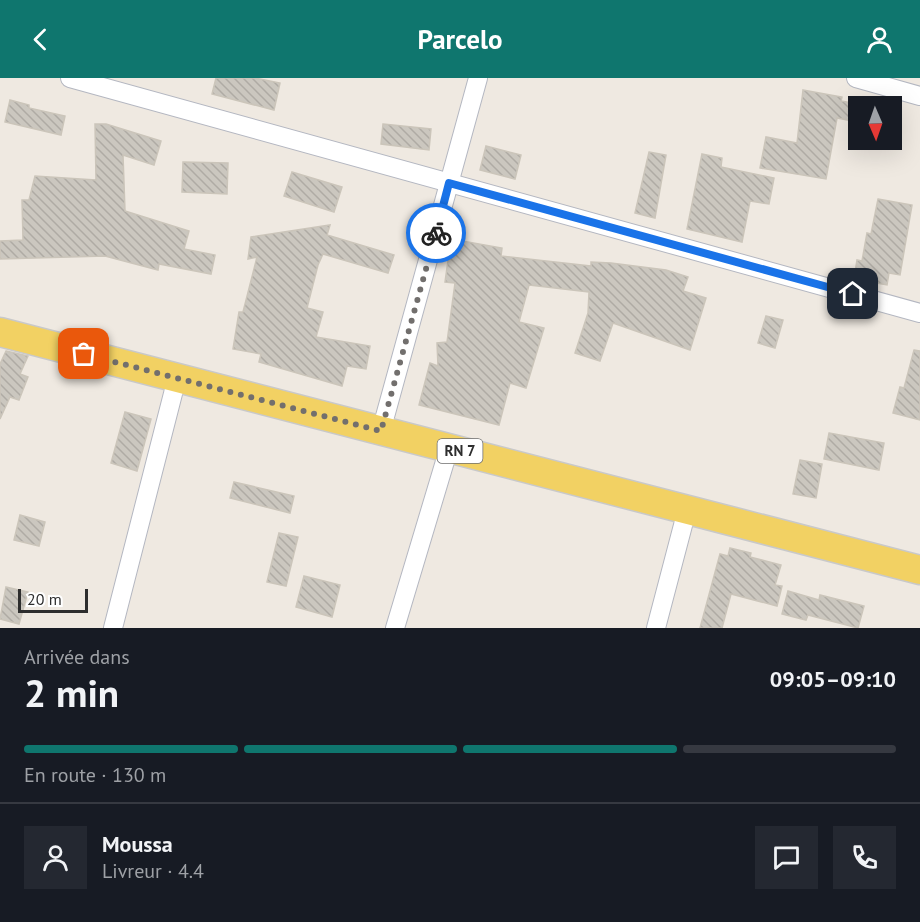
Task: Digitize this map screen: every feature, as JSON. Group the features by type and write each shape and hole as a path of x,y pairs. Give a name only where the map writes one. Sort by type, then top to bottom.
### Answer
{"main road":[{"name":"RN 7","path":"0,332 920,570"}],"street":[{"path":"70,78 920,313"},
{"path":"381,431 478,78"},
{"path":"855,78 920,96"},
{"path":"113,628 177,378"},
{"path":"395,628 449,448"},
{"path":"656,628 687,510"}],"building":[{"path":"216,78 255,78 280,83 274,110 212,94"},
{"path":"803,90 842,97 841,101 848,102 848,120 837,118 826,179 760,168 766,137 797,143"},
{"path":"10,100 29,105 29,108 65,116 61,135 5,122"},
{"path":"95,124 106,124 161,141 154,165 123,155 125,211 189,231 184,249 215,255 211,274 159,264 158,270 105,256 0,259 0,241 23,240 22,200 29,200 35,176 96,180"},
{"path":"383,124 431,129 429,150 381,144"},
{"path":"486,146 521,155 515,179 480,170"},
{"path":"649,152 666,155 655,218 635,213"},
{"path":"702,154 722,158 721,167 774,178 769,204 750,201 742,242 687,229"},
{"path":"183,162 228,163 227,194 182,192"},
{"path":"292,172 342,187 334,212 284,196"},
{"path":"878,199 912,205 900,275 889,273 887,285 854,279 857,260 862,261 867,233 871,234"},
{"path":"330,225 327,235 394,255 388,273 323,254 318,265 307,308 323,312 316,337 370,346 366,369 347,366 342,386 259,362 261,354 233,349 239,312 243,312 257,257 248,259 251,237"},
{"path":"451,239 502,248 501,256 591,266 591,262 611,263 666,270 688,277 683,291 706,298 690,350 613,323 600,361 575,353 588,313 589,292 529,285 519,322 544,328 526,388 510,383 499,425 419,405 430,363 438,366 437,343 447,342 455,283 445,282"},
{"path":"766,316 783,320 775,348 758,343"},
{"path":"914,350 920,351 920,420 893,413 900,387 904,388"},
{"path":"6,351 28,356 20,374 28,377 19,400 10,397 0,419 0,364"},
{"path":"125,412 151,419 137,471 111,463"},
{"path":"829,433 884,443 879,470 824,459"},
{"path":"800,460 822,464 816,498 793,494"},
{"path":"234,482 294,496 290,513 230,498"},
{"path":"20,515 45,522 39,546 14,540"},
{"path":"279,533 298,537 286,586 267,582"},
{"path":"730,548 751,553 750,557 781,565 775,585 782,586 777,606 731,594 722,628 700,628 720,554 728,556"},
{"path":"304,576 340,585 332,617 296,607"},
{"path":"6,587 28,592 19,624 0,619"},
{"path":"788,591 819,600 820,595 864,606 858,628 808,615 806,620 782,614"}],"way so far":[{"path":"84,354 381,431 436,233"}],"route":[{"path":"436,233 449,183 853,294"}]}
